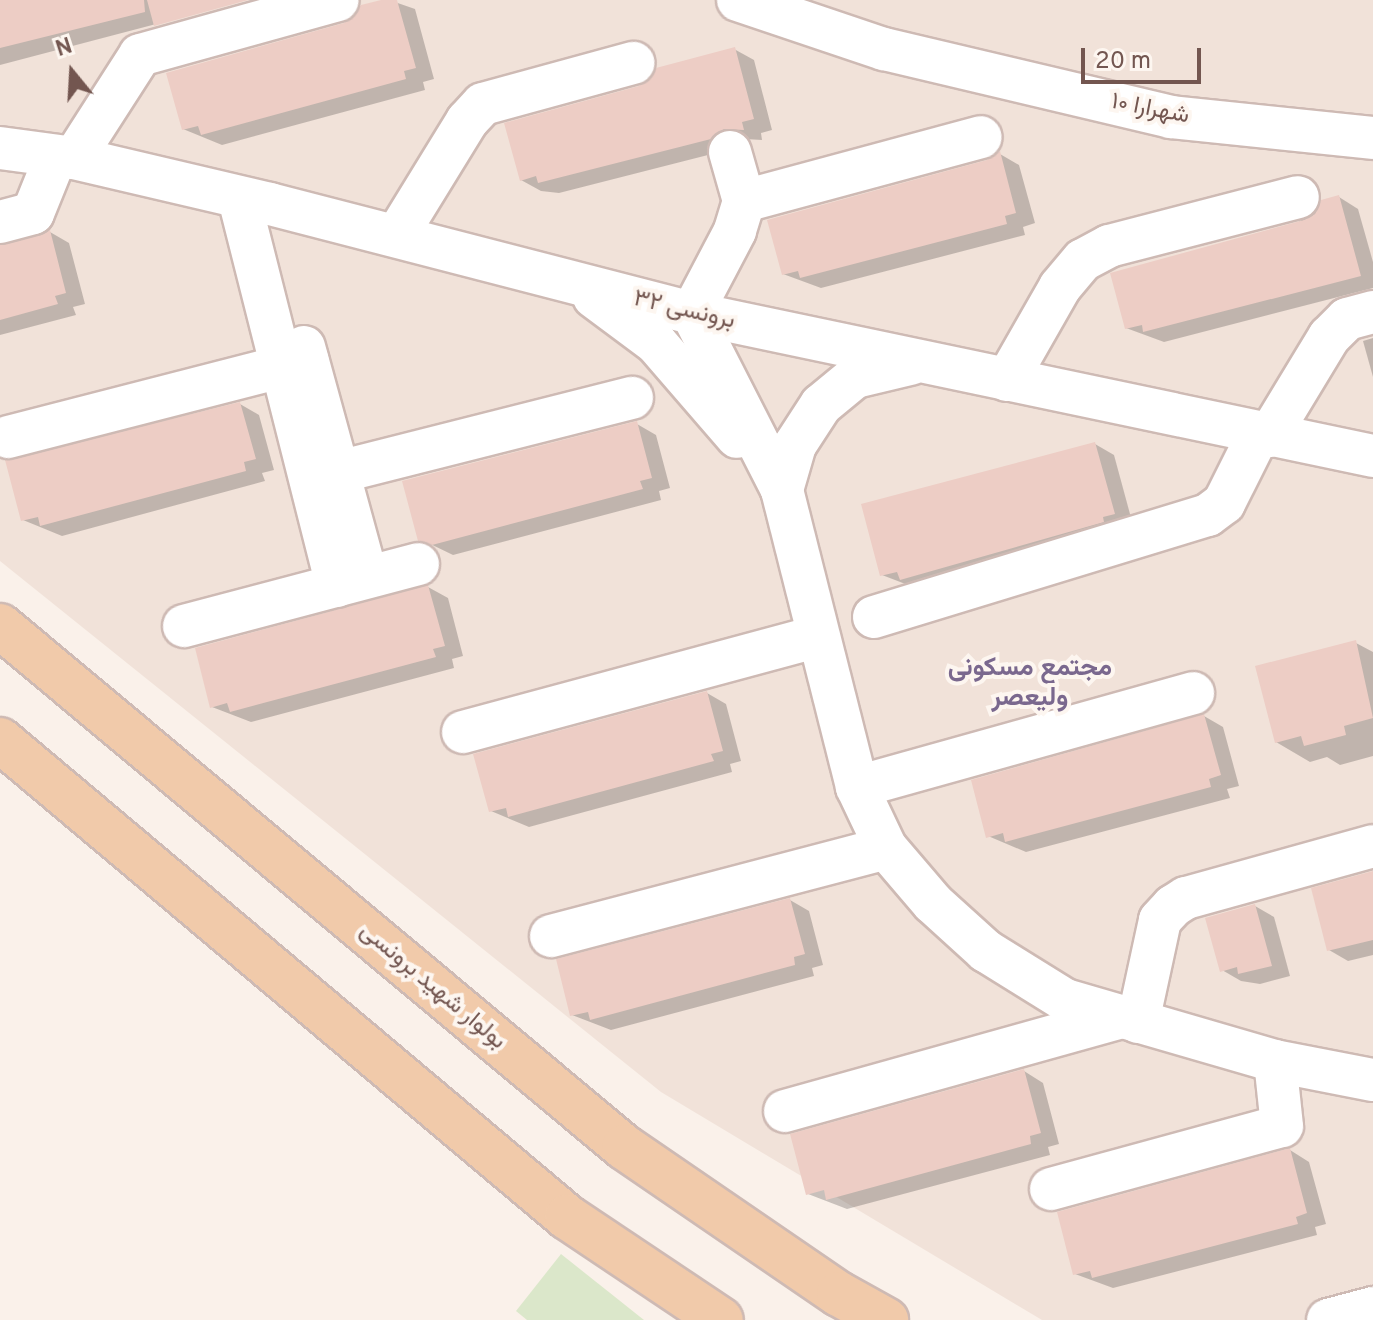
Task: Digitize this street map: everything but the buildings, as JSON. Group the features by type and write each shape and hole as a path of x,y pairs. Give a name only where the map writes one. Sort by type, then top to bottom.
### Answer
{"main road":[{"name":"بولوار شهید برونسی","path":"0,626 624,1147 839,1294 886,1320"},
{"path":"0,740 567,1217 721,1320"}],"street":[{"path":"0,222 33,213 65,157 140,55 338,0"},
{"name":"شهرارا ۱۰","path":"738,0 844,16 884,49 1171,117 1373,138"},
{"path":"397,235 467,121 483,104 633,63"},
{"path":"744,201 981,137"},
{"name":"برونسی ۳۲","path":"0,148 65,157 255,201 397,235 582,288 692,313 1373,456"},
{"path":"730,152 744,201 735,231 692,313 782,490 816,637 857,787 886,848 933,903 986,951 1065,1000 1275,1061 1373,1080"},
{"path":"1007,380 1060,287 1083,260 1109,246 1298,197"},
{"path":"255,201 352,582"},
{"path":"582,288 656,343 782,490"},
{"path":"874,617 1208,515 1224,503 1264,434 1329,337 1347,319 1373,312"},
{"path":"782,490 795,445 821,405 855,377 919,362"},
{"path":"8,437 294,363"},
{"path":"325,476 632,398"},
{"path":"184,626 418,564"},
{"path":"463,732 816,637"},
{"path":"857,787 1193,693"},
{"path":"1130,1019 1160,920 1173,906 1186,898 1373,846"},
{"path":"551,936 886,848"},
{"path":"785,1111 1130,1019"},
{"path":"1051,1189 1282,1126 1275,1061"},
{"path":"1328,1320 1373,1308"}],"shaded area":[{"path":"0,0 1373,0 1373,1320 1042,1320 661,1092 0,561"}],"green space":[{"path":"561,1254 644,1320 527,1320 516,1311"}],"district":[{"name":"مجتمع مسکونی ولیعصر","path":"1030,684"}]}
